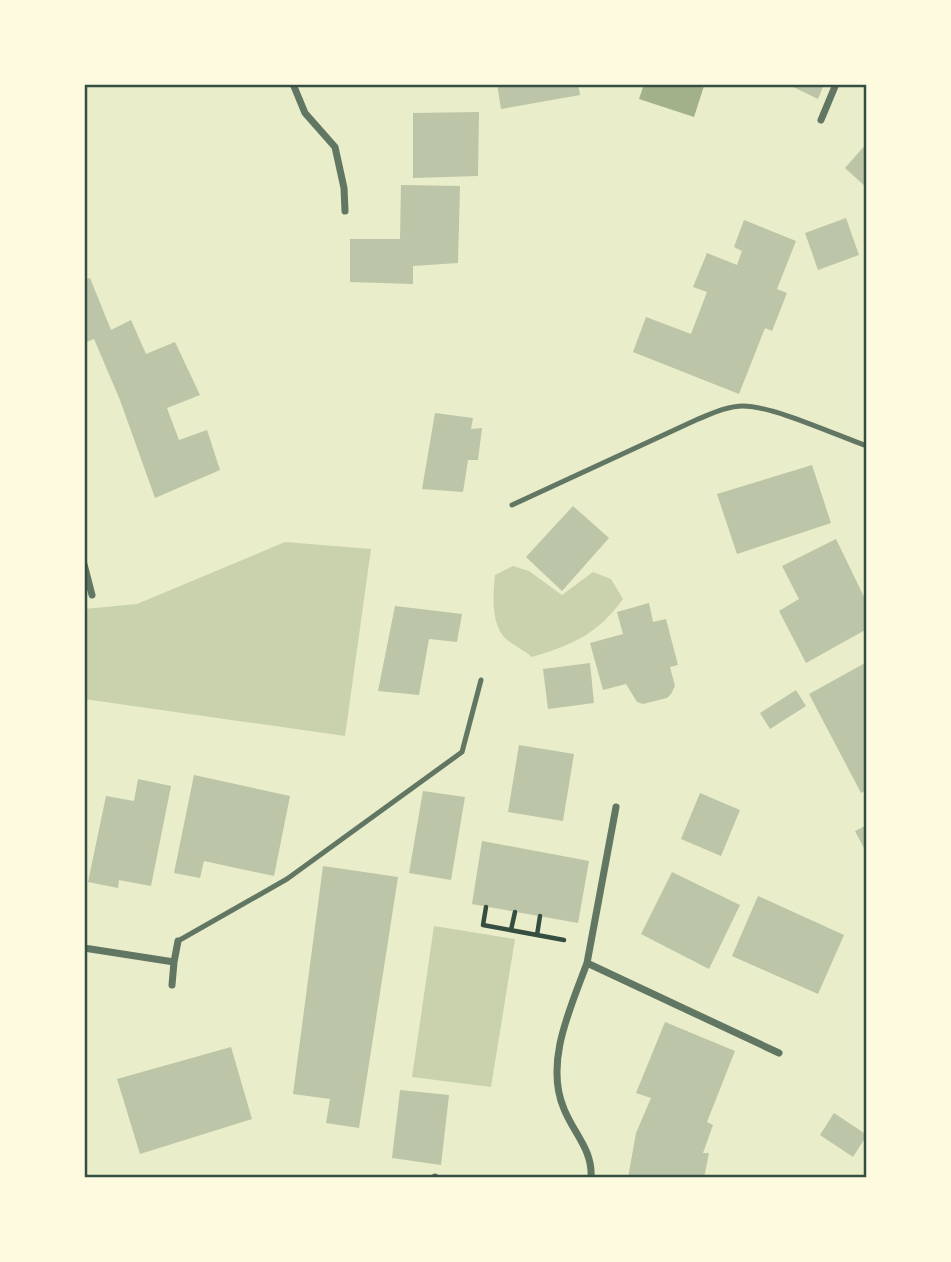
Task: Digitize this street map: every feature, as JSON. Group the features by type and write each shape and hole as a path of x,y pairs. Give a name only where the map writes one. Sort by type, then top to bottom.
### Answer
{"street":[{"path":"293,84 305,113 335,147 344,188 345,211"},
{"path":"821,120 836,84"},
{"path":"84,564 92,595"},
{"path":"592,1178 586,1147 562,1107 557,1061 567,1016 587,963 616,807"},
{"path":"172,985 178,941"},
{"path":"84,948 174,962"},
{"path":"587,963 779,1052"}],"lane":[{"path":"512,505 696,420 721,410 743,406 769,411 867,446"},
{"path":"178,941 287,879 462,752 481,680"}],"path":[{"path":"486,907 483,925 590,944"},
{"path":"511,930 515,912"},
{"path":"537,935 540,916"}],"shaded area":[{"path":"644,84 704,86 694,117 639,99"},
{"path":"285,542 371,549 345,736 84,699 84,609 137,604"},
{"path":"513,566 529,571 562,595 593,572 611,579 623,599 594,630 572,643 532,657 504,637 495,616 495,575"},
{"path":"434,926 515,939 491,1087 412,1077"}],"building":[{"path":"497,84 578,84 580,95 501,109"},
{"path":"787,84 824,84 818,99"},
{"path":"479,112 478,176 413,178 413,113"},
{"path":"867,143 867,188 845,168"},
{"path":"401,185 460,186 458,263 413,266 413,284 350,282 350,239 400,239"},
{"path":"846,218 859,255 818,270 805,233"},
{"path":"744,220 796,241 777,289 787,293 772,331 765,328 739,394 633,352 646,317 691,334 707,292 693,287 707,253 737,265 742,251 734,247"},
{"path":"90,278 111,330 131,320 146,354 175,342 200,395 167,408 179,440 207,430 220,470 155,498 120,400 94,339 84,343 84,280"},
{"path":"435,413 473,418 471,429 482,428 478,460 468,460 463,492 422,489"},
{"path":"812,465 831,523 737,554 717,494"},
{"path":"573,506 609,538 562,591 526,557"},
{"path":"836,539 867,603 867,629 806,663 779,611 799,599 782,566"},
{"path":"649,603 653,622 666,619 678,665 670,667 675,686 671,694 667,698 643,704 637,702 626,684 603,690 590,643 623,634 617,612"},
{"path":"395,606 462,614 457,642 429,639 419,695 378,691"},
{"path":"867,662 867,790 861,793 809,694"},
{"path":"590,663 594,703 548,709 543,669"},
{"path":"796,690 806,706 770,729 760,713"},
{"path":"519,745 574,754 563,821 508,812"},
{"path":"194,775 290,796 274,876 204,861 200,878 174,873"},
{"path":"138,779 171,786 151,886 119,880 118,888 88,882 106,796 134,801"},
{"path":"423,791 465,797 451,880 409,873"},
{"path":"700,793 740,810 721,856 681,839"},
{"path":"867,825 867,854 855,831"},
{"path":"482,841 589,861 578,923 472,904"},
{"path":"323,866 398,877 359,1128 326,1123 330,1099 293,1094"},
{"path":"672,872 740,905 709,969 641,934"},
{"path":"758,896 844,935 818,994 732,956"},
{"path":"665,1022 735,1051 707,1122 713,1125 703,1153 709,1153 704,1178 628,1178 636,1133 651,1098 636,1093"},
{"path":"231,1047 252,1119 140,1154 117,1079"},
{"path":"400,1090 449,1095 441,1165 392,1158"},
{"path":"834,1113 867,1135 853,1157 820,1135"}]}
